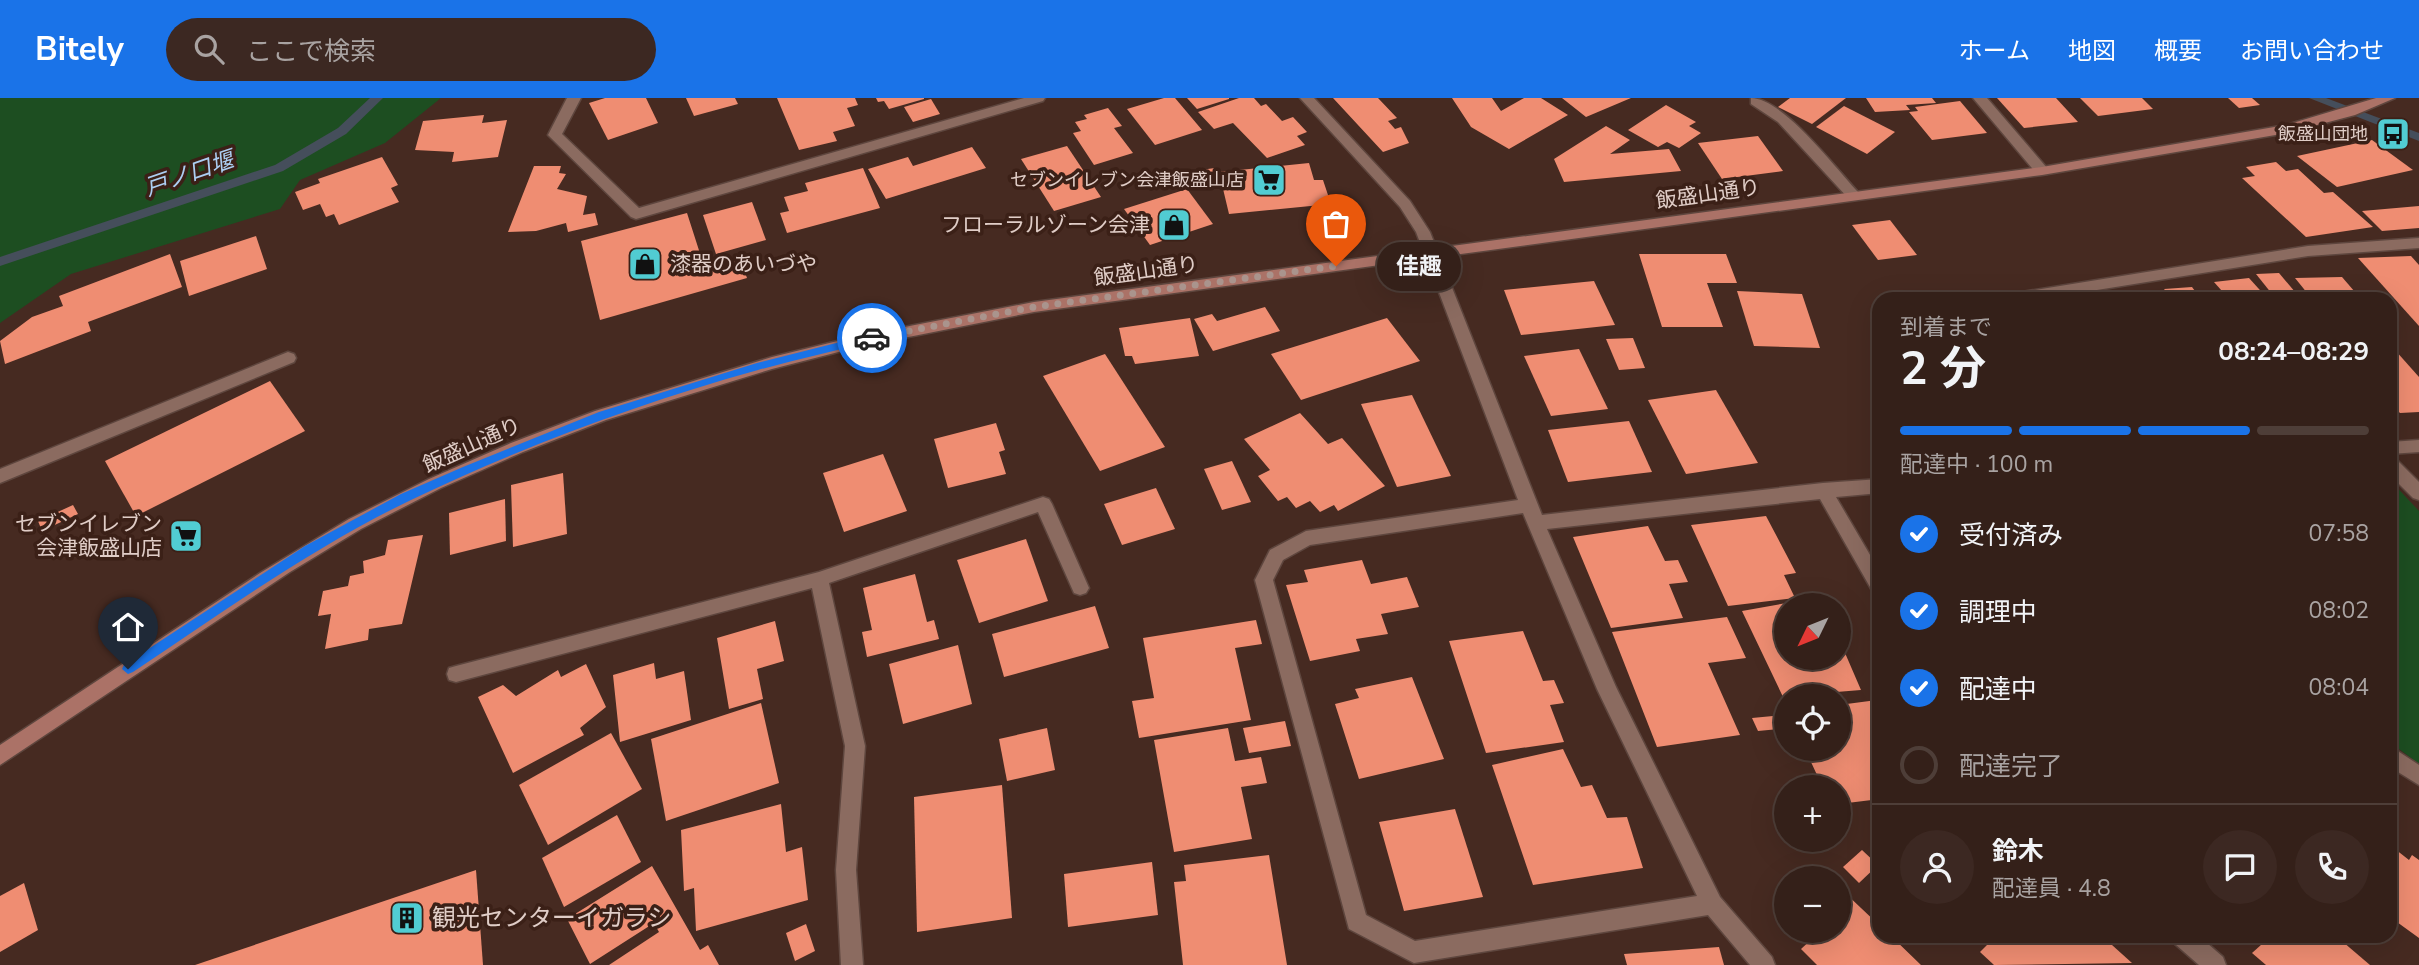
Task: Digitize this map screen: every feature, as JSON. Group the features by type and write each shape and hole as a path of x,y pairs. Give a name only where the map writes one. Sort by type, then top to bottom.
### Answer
{"street":[{"path":"574,98 555,135 636,214 1038,98"},
{"path":"1307,98 1405,204 1432,252 1532,514 1607,689 1712,904 1764,965"},
{"path":"1980,98 2042,171"},
{"name":"飯盛山通り","path":"0,756 309,550 405,498 603,414 757,366 927,325 1034,307 2042,171 2251,137 2350,113 2388,98"},
{"path":"1756,101 1783,119 1854,196"},
{"path":"2053,292 2308,251 2419,243"},
{"path":"0,476 288,358"},
{"path":"2397,448 2419,446"},
{"path":"2397,471 2419,493"},
{"path":"1712,904 1414,951 1357,922 1264,580 1276,555 1306,538 1532,514 1872,487"},
{"path":"1823,490 1872,575"},
{"path":"456,674 819,579 1043,504 1080,588"},
{"path":"819,579 855,746 846,870 852,965"},
{"path":"2397,760 2419,776"},
{"path":"2191,943 2215,965"}],"green space":[{"path":"0,98 441,98 385,143 300,180 280,209 71,274 0,323"},
{"path":"2397,487 2419,511 2419,764 2397,748"}],"building":[{"path":"605,98 646,98 658,123 608,140 589,103"},
{"path":"686,98 735,98 738,104 694,116"},
{"path":"777,98 855,98 858,105 847,108 855,126 833,132 837,141 799,150"},
{"path":"876,98 924,99 889,109 884,101 878,102"},
{"path":"1164,98 1175,98 1202,130 1155,145 1127,109"},
{"path":"1187,98 1229,98 1229,99 1197,109"},
{"path":"1239,98 1254,98 1261,106 1266,104 1282,121 1293,117 1307,132 1297,136 1305,145 1267,158 1233,123 1214,129 1198,112"},
{"path":"1333,98 1378,98 1397,118 1388,121 1395,129 1401,127 1409,143 1383,152"},
{"path":"1452,98 1492,98 1501,111 1524,98 1541,98 1568,115 1509,149 1471,127"},
{"path":"1562,98 1631,98 1586,117"},
{"path":"1790,98 1846,98 1812,124 1778,107"},
{"path":"1866,98 1932,98 1936,103 1906,105 1910,110 1875,112"},
{"path":"1997,98 2056,98 2078,122 2024,128"},
{"path":"2080,98 2142,98 2153,109 2098,116"},
{"path":"2228,98 2252,98 2260,105 2239,108"},
{"path":"931,99 940,114 913,122 904,107"},
{"path":"1960,101 1987,133 1932,140 1909,112 1918,111 1915,107"},
{"path":"1666,105 1696,122 1689,126 1701,133 1679,148 1667,142 1658,147 1628,130"},
{"path":"1844,106 1895,132 1867,154 1816,127"},
{"path":"1108,108 1122,126 1114,128 1133,153 1094,165 1073,133 1081,131 1075,122 1087,119 1084,115"},
{"path":"484,115 482,123 507,120 498,157 452,162 454,152 415,150 423,121"},
{"path":"1606,126 1630,140 1610,154 1669,149 1681,171 1564,182 1554,159"},
{"path":"1758,136 1783,171 1722,179 1698,143"},
{"path":"2372,140 2413,170 2337,187 2297,156"},
{"path":"1067,146 1101,197 1054,211 1021,159"},
{"path":"972,147 986,168 886,199 868,169 908,157 913,166"},
{"path":"382,157 398,185 391,188 399,202 339,225 334,214 326,217 320,204 303,210 295,192 320,183 318,179"},
{"path":"2276,162 2286,171 2298,169 2324,193 2333,192 2373,227 2306,237 2242,178 2255,176 2246,167"},
{"path":"1309,163 1314,180 1323,180 1331,204 1229,214 1219,172"},
{"path":"534,166 561,166 559,173 566,174 557,189 587,196 583,215 595,213 598,225 568,232 566,223 536,231 508,232"},
{"path":"863,168 880,208 787,233 780,213 789,211 784,197 808,191 805,183"},
{"path":"1215,168 1219,181 1175,187 1171,174"},
{"path":"1187,189 1213,224 1150,245 1124,209"},
{"path":"752,202 766,240 716,254 703,215"},
{"path":"2419,206 2419,228 2382,231 2362,211"},
{"name":"漆器のあいづや","path":"687,213 705,269 740,259 747,278 600,320 581,241"},
{"path":"1890,220 1917,255 1878,260 1852,225"},
{"path":"256,236 267,269 189,296 180,261"},
{"path":"170,254 182,287 88,322 91,331 5,364 0,341 32,317 63,306 59,296"},
{"path":"1639,254 1726,254 1737,283 1707,283 1723,327 1662,327"},
{"path":"2411,256 2419,265 2419,326 2397,301 2397,292 2388,292 2358,258"},
{"path":"2279,273 2295,292 2270,292 2256,274"},
{"path":"2342,277 2355,292 2306,292 2295,278"},
{"path":"2249,278 2262,292 2223,292 2214,282"},
{"path":"1594,281 1615,325 1521,335 1504,290"},
{"path":"2192,287 2196,292 2166,292 2164,289"},
{"path":"1737,291 1802,294 1820,348 1754,346"},
{"path":"1265,307 1280,331 1213,351 1194,319 1212,314 1217,321"},
{"path":"1190,318 1199,356 1135,364 1132,356 1125,356 1119,328"},
{"path":"1387,318 1420,361 1301,400 1271,354"},
{"path":"1633,338 1645,368 1619,370 1606,339"},
{"path":"1579,349 1608,409 1551,416 1524,356"},
{"path":"2397,352 2419,377 2419,412 2400,413 2397,410"},
{"path":"1105,354 1165,447 1100,471 1043,376"},
{"path":"270,381 305,431 136,516 105,461"},
{"path":"1716,390 1758,463 1686,474 1648,400"},
{"path":"1412,395 1451,476 1397,487 1361,404"},
{"path":"1300,413 1328,444 1342,438 1385,486 1338,511 1334,505 1320,512 1310,501 1296,508 1287,497 1278,501 1258,476 1270,470 1244,439"},
{"path":"1629,421 1652,472 1568,482 1548,430"},
{"path":"996,423 1005,450 999,452 1006,474 948,488 934,439"},
{"path":"883,454 907,511 844,532 823,473"},
{"path":"1232,461 1251,502 1222,510 1204,469"},
{"path":"563,473 567,534 513,547 511,485"},
{"path":"1156,488 1175,529 1122,545 1104,504"},
{"path":"505,499 506,541 450,555 449,513"},
{"path":"73,505 78,514 42,531 38,521"},
{"path":"1766,516 1796,573 1784,575 1793,593 1774,593 1774,601 1728,606 1691,525"},
{"path":"1648,526 1665,561 1678,560 1688,582 1669,584 1683,618 1611,628 1573,537"},
{"path":"423,535 402,624 369,629 368,640 325,649 331,614 318,616 323,591 348,586 350,576 364,573 363,561 385,555 388,540"},
{"path":"1026,539 1048,601 979,623 957,560"},
{"path":"1362,560 1371,584 1407,577 1419,607 1381,614 1388,634 1356,639 1360,651 1310,661 1286,585 1308,582 1304,570"},
{"path":"915,574 927,622 934,620 939,639 867,657 862,632 872,630 863,588"},
{"path":"1774,605 1774,670 1852,669 1861,690 1851,691 1851,684 1777,684 1742,611"},
{"path":"1095,606 1109,648 1004,677 992,634"},
{"path":"1727,617 1746,658 1708,663 1740,735 1657,747 1612,632"},
{"path":"1256,620 1262,644 1235,648 1251,720 1139,738 1132,701 1154,698 1143,638"},
{"path":"775,621 784,661 757,669 763,699 729,709 717,638"},
{"path":"1523,631 1543,681 1554,680 1564,703 1550,705 1564,742 1486,753 1449,641"},
{"path":"958,645 972,704 903,724 889,664"},
{"path":"654,663 656,679 684,671 691,720 620,742 613,675"},
{"path":"586,664 606,707 580,728 584,735 513,773 478,697 503,685 516,696 558,670 561,677"},
{"path":"1412,677 1444,759 1359,779 1335,704 1359,698 1355,689"},
{"path":"1872,701 1872,800 1851,803 1851,775 1817,775 1811,761 1851,761 1851,703"},
{"path":"761,703 779,783 666,821 651,739"},
{"path":"1773,716 1774,729 1758,731 1752,718"},
{"path":"1285,721 1291,746 1249,753 1243,728"},
{"path":"1047,728 1055,770 1007,781 999,739"},
{"path":"1228,728 1235,761 1261,757 1267,783 1241,787 1252,839 1174,852 1154,740"},
{"path":"611,733 642,789 548,845 519,785"},
{"path":"1563,749 1581,787 1592,785 1607,818 1627,817 1643,868 1533,885 1492,765"},
{"path":"1002,785 1012,918 917,932 914,797"},
{"path":"781,804 786,852 802,847 808,900 696,931 694,888 684,891 681,830"},
{"path":"1455,809 1483,897 1404,911 1379,822"},
{"path":"617,815 641,862 564,907 542,858"},
{"path":"1862,850 1872,859 1872,871 1859,883 1851,875 1851,866 1844,866"},
{"path":"2397,851 2409,860 2412,855 2419,860 2419,938 2397,922"},
{"path":"1269,855 1287,965 1183,965 1174,882 1186,881 1184,865"},
{"path":"1152,862 1158,915 1068,927 1064,874"},
{"path":"652,866 700,950 708,945 719,965 609,965 659,932 654,923 590,964 567,919"},
{"name":"観光センターイガラシ","path":"476,870 483,965 195,965"},
{"path":"24,883 38,930 0,952 0,896"},
{"path":"1851,899 1872,918 1872,943 1898,943 1921,965 1817,965 1801,949 1808,943 1851,943"},
{"path":"806,924 815,951 795,961 786,933"},
{"path":"1989,943 2110,943 2132,963 1994,965 1980,952"},
{"path":"2263,943 2344,943 2370,965 2266,965 2252,953"},
{"path":"1719,947 1724,965 1627,965 1624,954"}],"waterway":[{"name":"戸ノ口堰","path":"0,262 279,168 342,131 377,98"},
{"path":"2315,98 2419,137"}],"way so far":[{"path":"872,338 927,325 1034,307 1336,266"}],"place":[{"name":"飯盛山団地","path":"2393,134"},
{"name":"セブンイレブン会津飯盛山店","path":"1269,180"},
{"name":"フローラルゾーン会津","path":"1174,225"},
{"name":"漆器のあいづや","path":"645,264"},
{"name":"佳趣","path":"1336,266"},
{"name":"セブンイレブン 会津飯盛山店","path":"186,536"},
{"name":"観光センターイガラシ","path":"407,918"}],"route":[{"path":"128,669 309,550 405,498 467,470 603,414 757,366 872,338"}]}
